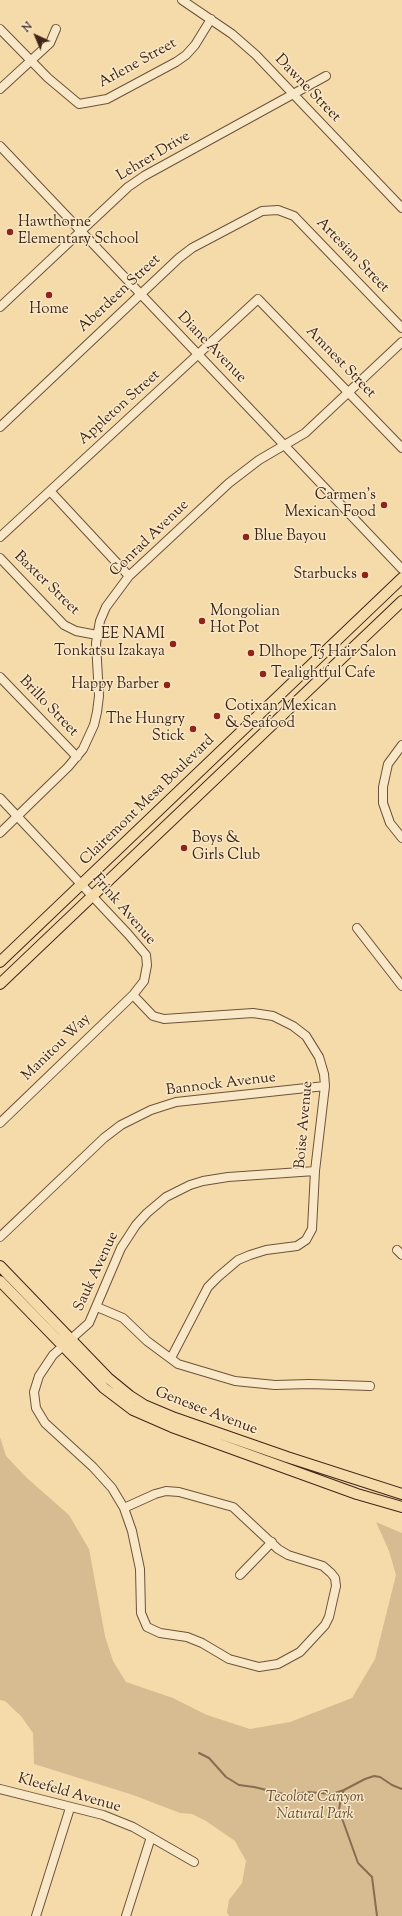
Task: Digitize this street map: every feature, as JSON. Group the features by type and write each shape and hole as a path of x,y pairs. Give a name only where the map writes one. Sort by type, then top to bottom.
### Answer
{"main road":[{"name":"Clairemont Mesa Boulevard","path":"0,962 402,578"},
{"name":"Clairemont Mesa Boulevard","path":"0,984 402,601"},
{"name":"Genesee Avenue","path":"0,1266 70,1339 117,1385 130,1396 156,1411 286,1457 402,1494"},
{"name":"Genesee Avenue","path":"0,1282 62,1346 116,1398 151,1419 357,1494 402,1507"}],"street":[{"name":"Dawne Street","path":"182,0 232,34 256,55 402,208"},
{"name":"Arlene Street","path":"30,60 48,78 79,104 107,99 186,55 211,19"},
{"path":"0,29 30,60"},
{"path":"0,89 50,43 56,29"},
{"name":"Lehrer Drive","path":"0,307 128,187 144,176 326,76"},
{"name":"Diane Avenue","path":"0,146 402,569"},
{"name":"Aberdeen Street","path":"0,427 179,258 192,248 262,211 278,210"},
{"name":"Artesian Street","path":"278,210 294,216 402,328"},
{"name":"Appleton Street","path":"0,537 258,299"},
{"name":"Amnest Street","path":"258,299 402,448"},
{"name":"Conrad Avenue","path":"0,833 77,757 83,748 94,725 97,712 97,635 106,607 129,576 229,483 260,460 305,433 402,342"},
{"path":"50,491 129,576"},
{"name":"Baxter Street","path":"0,558 64,625 76,630 97,635"},
{"name":"Brillo Street","path":"0,677 77,757"},
{"path":"402,745 388,764 384,775 383,803 390,823 402,838"},
{"name":"Frink Avenue","path":"0,798 93,895 146,955 147,965 144,981 133,995"},
{"path":"357,928 402,986"},
{"name":"Boise Avenue","path":"133,995 153,1016 164,1019 253,1013 273,1016 293,1026 306,1036 322,1066 325,1086 315,1171 312,1229 306,1240 297,1246 266,1250 238,1260 218,1277 208,1287 171,1358"},
{"name":"Manitou Way","path":"0,1122 133,995"},
{"name":"Bannock Avenue","path":"0,1237 104,1138 121,1125 151,1110 176,1102 325,1086"},
{"name":"Sauk Avenue","path":"272,1542 278,1550 288,1555 323,1566 335,1578 336,1586 329,1617 325,1625 300,1652 278,1664 259,1667 229,1659 202,1643 187,1637 160,1633 147,1627 141,1613 140,1569 132,1531 124,1508 112,1488 93,1467 45,1423 36,1408 34,1392 39,1376 53,1355 89,1323 121,1248 147,1213 166,1197 190,1185 203,1181 228,1177 315,1171"},
{"path":"97,1307 123,1318 147,1341 178,1364 235,1381 274,1385 309,1384 370,1386"},
{"path":"124,1508 155,1494 166,1491 179,1492 234,1507 272,1542 240,1575"},
{"name":"Kleefeld Avenue","path":"0,1789 70,1808 103,1815 133,1827 194,1862"},
{"path":"36,1916 70,1808"},
{"path":"126,1916 151,1838"}],"green space":[{"name":"Tecolote Canyon Natural Park","path":"0,1437 6,1456 27,1478 69,1515 89,1549 105,1636 113,1661 126,1682 173,1698 207,1715 250,1729 290,1722 352,1698 375,1659 396,1575 389,1551 376,1522 402,1533 402,1916 229,1916 227,1912 229,1900 242,1883 246,1861 235,1841 206,1821 192,1814 180,1813 133,1795 34,1764 33,1733 21,1716 5,1701 0,1700"}],"waterway":[{"path":"199,1753 209,1758 226,1777 239,1785 288,1795 308,1792 332,1794 344,1790"},
{"path":"377,1916 372,1877 358,1863 339,1810 341,1798 344,1790 374,1776 380,1777 392,1785 402,1789"}],"place":[{"name":"Hawthorne Elementary School","path":"10,232"},
{"name":"Home","path":"49,295"},
{"name":"Carmen's Mexican Food","path":"384,505"},
{"name":"Blue Bayou","path":"246,537"},
{"name":"Starbucks","path":"365,575"},
{"name":"Mongolian Hot Pot","path":"202,621"},
{"name":"EE NAMI Tonkatsu Izakaya","path":"173,644"},
{"name":"Dlhope T5 Hair Salon","path":"251,653"},
{"name":"Tealightful Cafe","path":"263,674"},
{"name":"Happy Barber","path":"167,685"},
{"name":"Cotixan Mexican & Seafood","path":"217,716"},
{"name":"The Hungry Stick","path":"193,729"},
{"name":"Boys & Girls Club","path":"184,848"}]}
